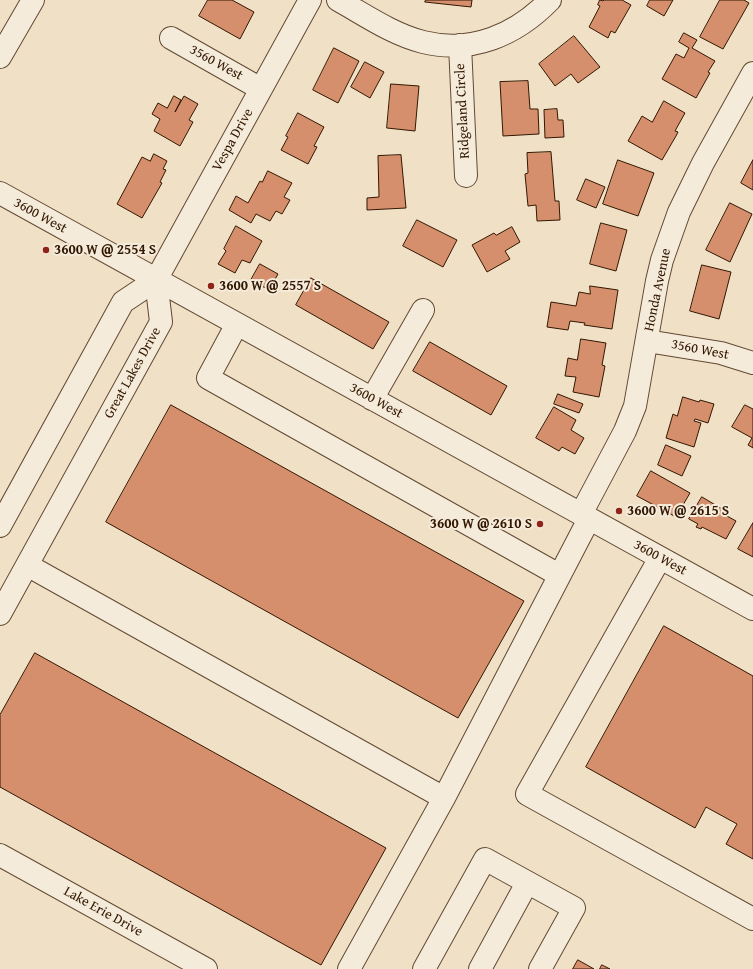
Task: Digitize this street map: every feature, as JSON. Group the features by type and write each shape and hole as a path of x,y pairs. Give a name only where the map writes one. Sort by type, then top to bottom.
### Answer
{"street":[{"path":"3,45 33,0"},
{"name":"Vespa Drive","path":"156,280 310,0"},
{"path":"338,0 403,35 423,42 460,46 490,40 506,33 523,24 540,11 550,0"},
{"name":"3560 West","path":"171,38 261,88"},
{"name":"Ridgeland Circle","path":"460,46 466,176"},
{"name":"Honda Avenue","path":"349,969 444,798 559,575 625,431 631,417 638,392 659,274 670,235 679,212 703,163 753,73"},
{"name":"3600 West","path":"0,193 753,609"},
{"path":"0,526 123,302 156,280"},
{"name":"Great Lakes Drive","path":"0,614 161,322 156,280"},
{"path":"372,399 423,310"},
{"path":"237,324 208,378 559,575"},
{"name":"3560 West","path":"647,341 721,353 753,363"},
{"path":"660,558 527,794 753,919"},
{"path":"27,565 444,798"},
{"name":"Lake Erie Drive","path":"0,855 206,969"},
{"path":"424,969 485,859 574,908 540,969"},
{"path":"480,969 527,882"}],"building":[{"path":"208,0 232,0 254,12 240,39 199,16"},
{"path":"426,0 472,0 471,7 425,2"},
{"path":"600,0 622,0 631,5 615,33 611,31 608,38 589,27 600,6 598,5"},
{"path":"650,0 673,0 664,16 647,6"},
{"path":"720,0 744,0 749,3 723,49 700,37"},
{"path":"684,33 697,40 692,48 715,61 708,72 710,73 696,98 662,79 676,54 684,58 689,48 679,42"},
{"path":"574,36 600,67 578,83 571,74 555,86 539,64"},
{"path":"334,48 359,61 338,103 313,90"},
{"path":"365,62 384,72 370,98 351,87"},
{"path":"528,81 530,109 538,109 539,134 503,136 500,82"},
{"path":"391,84 419,86 415,131 387,128"},
{"path":"174,96 181,100 175,112 184,96 198,104 189,120 193,122 180,146 154,131 160,119 152,114 158,103 167,108"},
{"path":"664,101 685,113 675,131 678,132 662,160 628,141 642,116 652,122"},
{"path":"557,109 558,120 563,120 564,137 545,138 544,110"},
{"path":"298,113 324,127 314,146 317,147 308,164 281,150 288,137 286,136"},
{"path":"551,152 555,201 559,201 560,220 537,221 536,205 528,206 525,174 528,173 527,153"},
{"path":"154,154 167,161 163,169 166,170 160,182 162,183 142,218 117,204 142,157 150,161"},
{"path":"401,155 406,208 367,210 367,198 379,197 378,156"},
{"path":"618,160 654,173 638,216 603,204"},
{"path":"753,160 753,190 741,183"},
{"path":"268,171 292,183 284,197 290,200 282,214 276,211 270,221 256,214 251,223 229,210 236,196 248,203 260,181 262,182"},
{"path":"586,179 605,187 596,208 577,200"},
{"path":"730,203 752,214 730,262 706,250"},
{"path":"417,220 457,240 443,267 403,246"},
{"path":"601,223 627,230 616,271 590,264"},
{"path":"236,226 262,241 250,263 242,260 235,273 218,264 226,251 224,249"},
{"path":"512,227 520,242 505,251 510,259 487,272 472,245 494,233 496,235"},
{"path":"260,264 278,274 269,290 251,280"},
{"path":"702,265 731,272 719,319 690,311"},
{"path":"311,278 389,322 373,349 296,305"},
{"path":"590,286 618,290 612,329 584,325 585,323 570,321 568,330 547,327 551,302 576,306 579,292 590,294"},
{"path":"581,339 606,343 602,365 605,366 599,397 573,392 576,377 565,376 568,358 577,360"},
{"path":"430,342 507,386 491,415 413,371"},
{"path":"558,394 583,404 579,413 554,404"},
{"path":"683,397 699,402 700,400 714,404 708,423 695,419 694,421 701,423 694,447 666,438 673,414 677,416"},
{"path":"171,405 524,601 458,718 106,522"},
{"path":"745,405 753,409 753,448 748,445 752,438 732,427"},
{"path":"554,407 576,420 571,430 584,438 575,454 562,447 559,451 536,438"},
{"path":"666,445 691,456 682,476 658,465"},
{"path":"651,471 690,493 676,517 637,496"},
{"path":"702,497 729,513 727,516 736,521 726,539 702,527 701,529 696,527 698,524 689,519"},
{"path":"753,523 753,557 738,549"},
{"path":"664,626 753,676 753,859 726,844 737,824 706,807 695,828 586,767"},
{"path":"35,653 386,848 321,965 0,787 0,715"},
{"path":"578,960 594,969 573,969"},
{"path":"602,965 610,969 600,969"}],"place":[{"name":"3600 W @ 2554 S","path":"46,250"},
{"name":"3600 W @ 2557 S","path":"211,286"},
{"name":"3600 W @ 2615 S","path":"619,511"},
{"name":"3600 W @ 2610 S","path":"540,524"}]}
